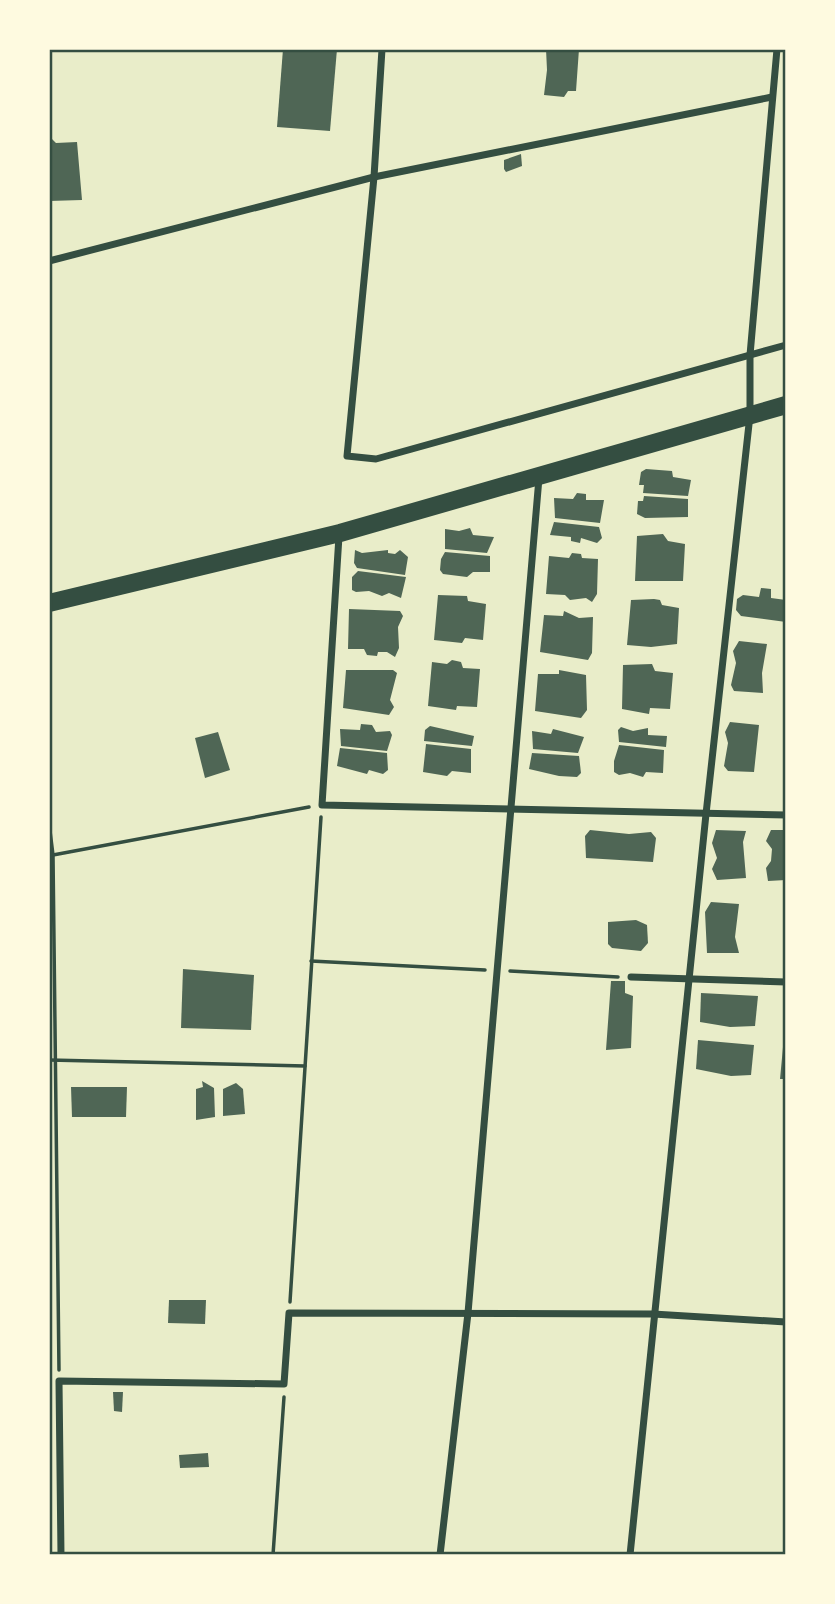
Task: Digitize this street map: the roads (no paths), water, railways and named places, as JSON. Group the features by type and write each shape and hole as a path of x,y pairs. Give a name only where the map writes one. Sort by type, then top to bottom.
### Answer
{"main road":[{"path":"49,603 340,533 786,405"}],"street":[{"path":"382,49 374,177 347,456 376,459 786,345"},
{"path":"630,1555 688,979 750,415 750,355 778,49"},
{"path":"49,261 374,177 772,97"},
{"path":"440,1555 468,1312 540,477"},
{"path":"340,533 322,805 786,815"},
{"path":"631,977 786,982"},
{"path":"61,1555 59,1381 284,1384 289,1312 653,1314 786,1322"}]}
